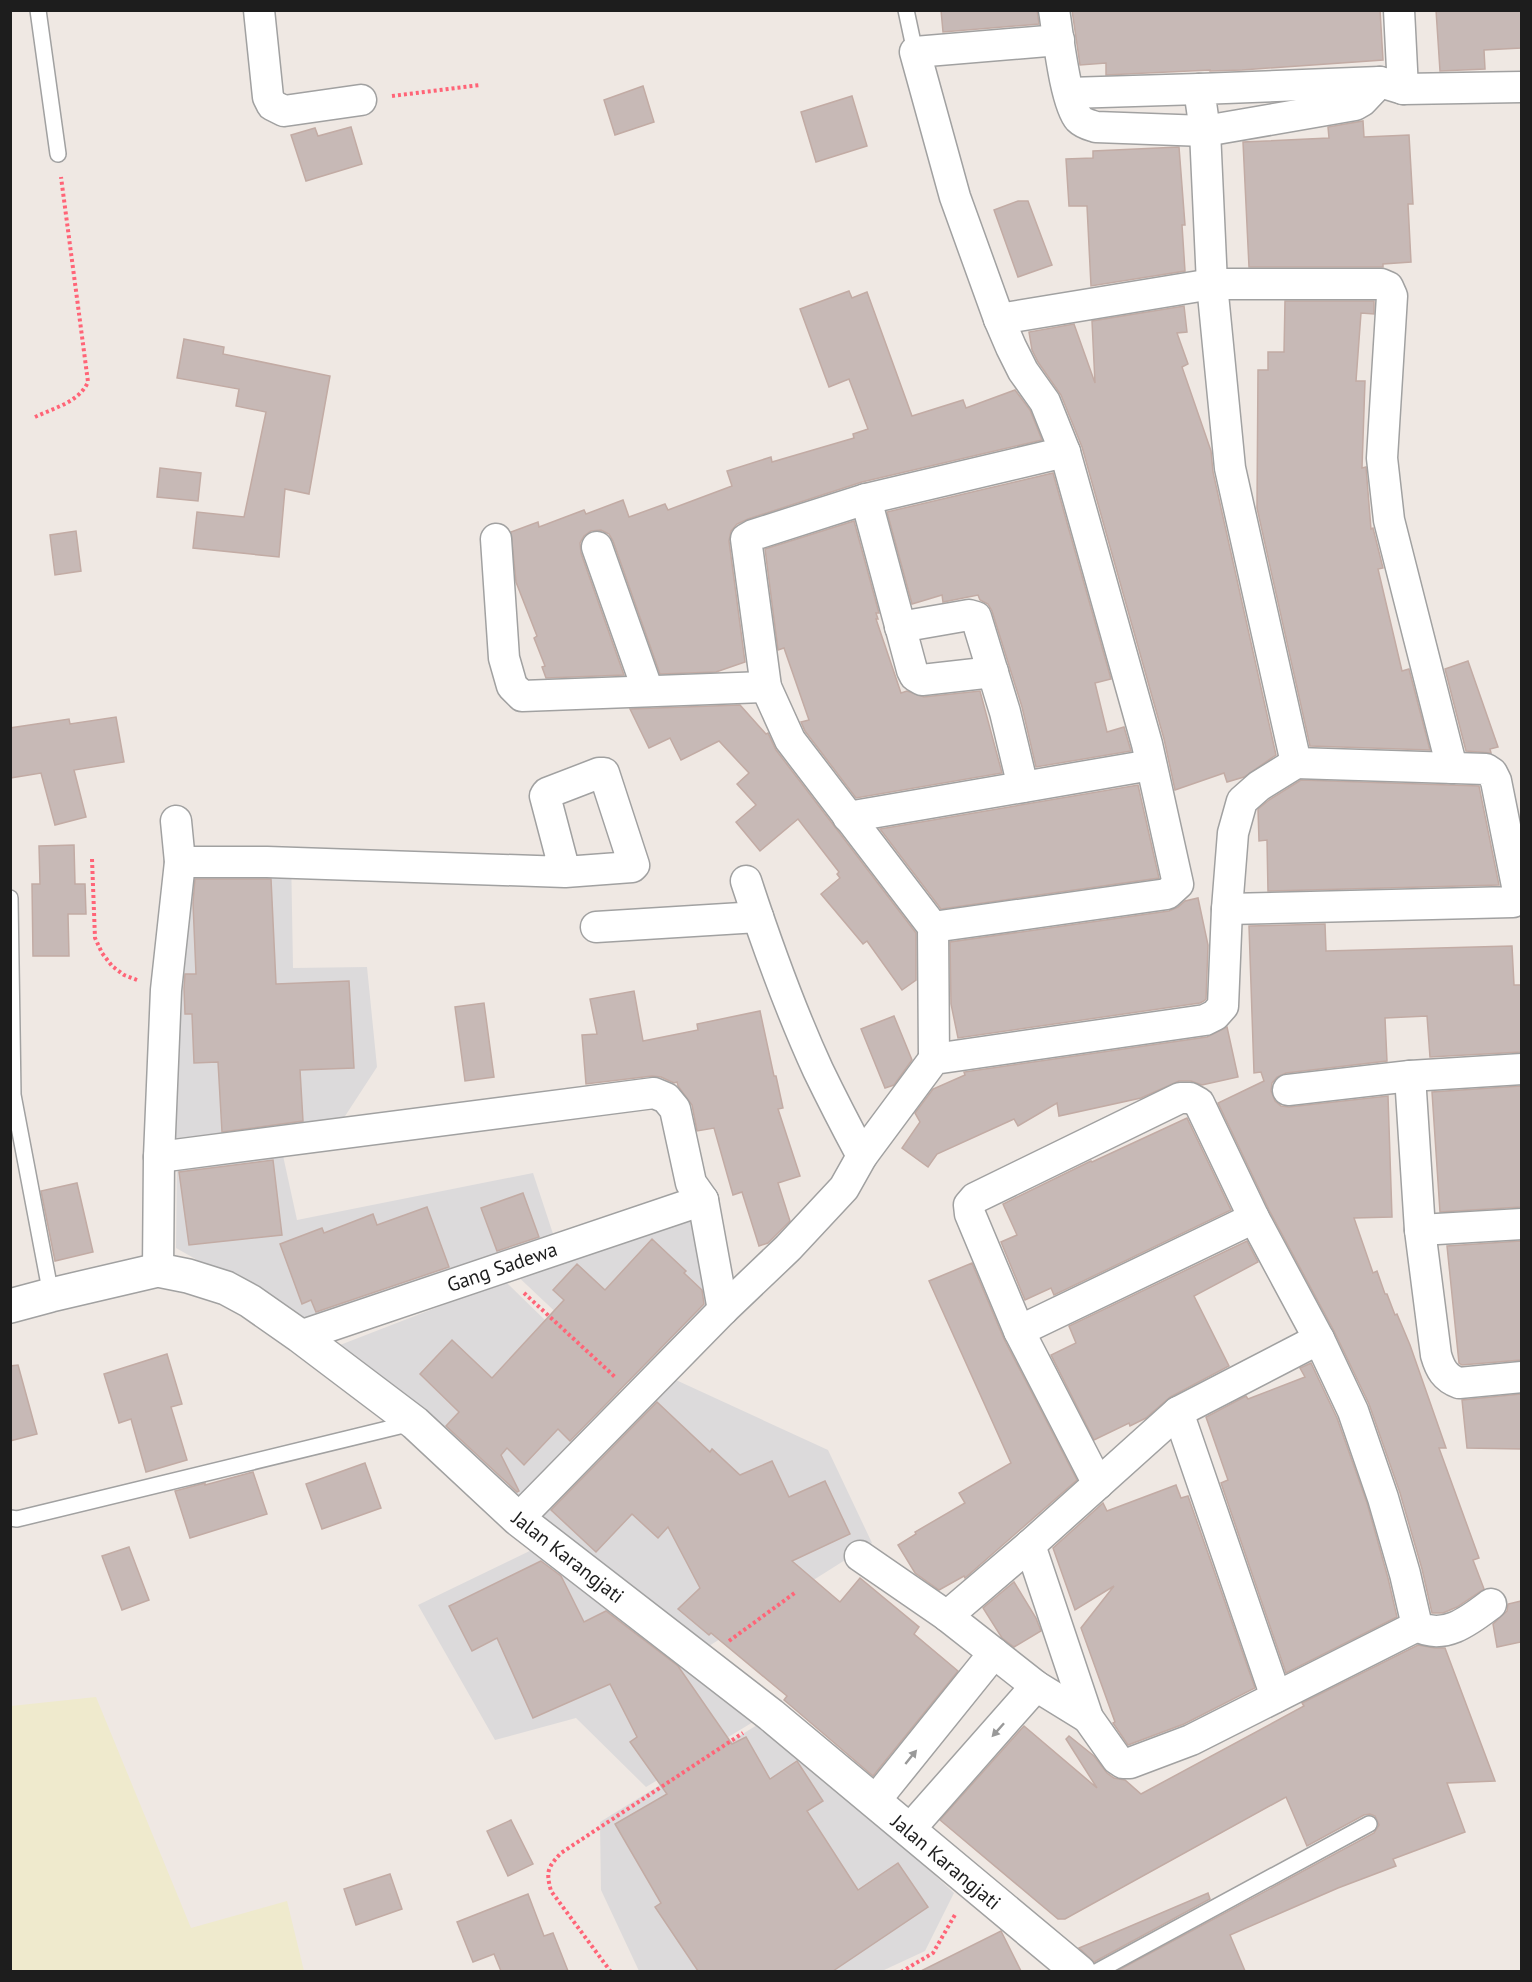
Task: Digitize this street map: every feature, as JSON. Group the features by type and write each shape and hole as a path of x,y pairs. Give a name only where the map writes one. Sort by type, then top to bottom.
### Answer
{"street":[{"path":"259,10 268,97 272,105 284,111 362,100"},
{"path":"1054,10 1069,93 1075,112 1080,120 1096,127 1205,131 1355,105 1392,86"},
{"path":"1392,86 1399,10"},
{"path":"933,927 1167,894 1178,884 1146,744 1065,452 1045,402 1023,371 999,319 955,197 915,52 1059,40"},
{"path":"1069,93 1199,88 1521,87"},
{"path":"1199,88 1205,131 1212,284 1230,468 1296,763"},
{"path":"999,319 1212,284 1381,284 1388,287 1392,296 1382,458 1389,520 1452,768"},
{"path":"518,1519 723,1310 788,1248 844,1188 862,1156 934,1059 933,927 790,740 766,687 746,539 866,499 1065,452"},
{"path":"866,499 915,676 922,680 993,672"},
{"path":"496,539 504,658 512,686 522,696 766,687"},
{"path":"597,547 648,691"},
{"path":"900,627 969,615 976,617 1023,787"},
{"path":"934,1059 1205,1020 1215,1015 1223,1006 1227,909 1233,832 1242,801 1259,786 1296,763 1486,769 1492,773 1496,781 1519,896 1513,902 1227,909"},
{"path":"848,817 1150,765"},
{"path":"158,1270 159,1157 166,990 180,862 176,821"},
{"path":"180,862 565,872"},
{"path":"746,881 804,1039 862,1156"},
{"path":"596,927 758,917"},
{"path":"1288,1090 1410,1076 1521,1069"},
{"path":"1410,1076 1420,1230 1436,1355 1443,1373 1450,1380 1459,1383 1521,1377"},
{"path":"159,1157 654,1093 666,1098 675,1109 691,1183 703,1200 723,1310"},
{"path":"1098,1484 1019,1332 970,1214 969,1205 975,1198 1180,1098 1190,1098 1198,1103 1254,1218 1319,1339 1353,1411 1383,1498 1417,1626 1426,1631 1440,1632 1454,1628 1491,1604"},
{"name":"Gang Sadewa","path":"300,1336 703,1200"},
{"path":"1019,1332 1254,1218"},
{"path":"1420,1230 1521,1224"},
{"name":"Jalan Karangjati","path":"10,1306 158,1270 188,1276 226,1288 250,1301 415,1423 518,1519 771,1715 1079,1971"},
{"path":"947,1616 1178,1412 1319,1339"},
{"path":"1178,1412 1276,1697"},
{"path":"1030,1545 1088,1718 1117,1759 1123,1763 1131,1763 1191,1740 1417,1626"},
{"path":"860,1556 947,1616 1036,1686 1088,1718"},
{"path":"874,1802 994,1653"},
{"path":"909,1830 1036,1686"}],"lane":[{"path":"38,10 58,154"},
{"path":"906,10 915,52"},
{"path":"10,898 13,1095 51,1295"},
{"path":"10,1518 16,1519 415,1423"},
{"path":"1096,1971 1369,1824"}],"path":[{"path":"362,100 480,85"},
{"path":"36,417 77,397 88,382 58,154"},
{"path":"93,859 95,938 102,953 112,966 124,975 166,990"},
{"path":"498,1268 637,1398"},
{"path":"701,1661 796,1592"},
{"path":"611,1971 551,1891 547,1875 551,1864 561,1853 771,1715"},
{"path":"901,1971 933,1953 974,1884"}],"shaded area":[{"path":"291,853 293,968 367,967 377,1067 336,1130 172,1150 176,860"},
{"path":"282,1151 297,1220 533,1173 556,1243 311,1324 176,1248 177,1166"},
{"path":"696,1206 718,1306 637,1389 510,1269"},
{"path":"505,1281 626,1399 524,1502 340,1345"},
{"path":"665,1375 828,1450 872,1543 701,1651 531,1512"},
{"path":"542,1545 758,1719 646,1787 576,1718 495,1740 418,1605"},
{"path":"96,1697 191,1928 287,1901 304,1971 11,1971 11,1706"},
{"path":"767,1719 954,1893 925,1951 882,1971 639,1971 601,1890 600,1822"}],"building":[{"path":"941,10 1037,10 1039,24 943,32"},
{"path":"1072,10 1380,10 1383,60 1242,70 1106,75 1106,63 1080,65"},
{"path":"1436,10 1521,10 1521,48 1484,50 1485,69 1440,71"},
{"path":"643,86 654,122 615,135 604,100"},
{"path":"852,96 867,146 816,162 801,112"},
{"path":"1363,121 1364,137 1409,135 1413,204 1408,204 1411,262 1383,264 1383,267 1249,267 1243,142 1329,138 1328,127"},
{"path":"351,127 362,164 306,181 291,135 315,128 318,136"},
{"path":"1179,147 1185,225 1182,225 1185,271 1091,286 1087,206 1069,206 1066,159 1093,158 1093,151"},
{"path":"1018,201 1028,201 1052,265 1018,277 994,210"},
{"path":"849,291 852,298 867,292 912,416 963,400 966,408 1015,390 1030,410 1042,440 862,482 737,524 731,531 729,541 745,662 716,672 660,674 613,541 609,534 601,530 591,531 580,543 581,553 624,675 546,678 542,667 545,666 534,638 537,636 516,582 511,532 538,522 539,527 584,510 586,514 623,500 629,517 665,504 668,510 732,486 727,471 771,457 772,462 854,438 853,434 868,429 849,379 829,387 800,309"},
{"path":"1285,301 1374,301 1374,314 1361,313 1356,381 1365,381 1362,468 1366,467 1371,529 1373,528 1383,568 1378,569 1402,671 1409,669 1430,750 1310,746 1257,508 1258,370 1268,370 1268,352 1284,352"},
{"path":"1184,306 1187,332 1177,333 1188,364 1182,367 1211,451 1213,472 1276,755 1244,777 1227,782 1224,773 1175,790 1164,739 1082,447 1061,395 1032,350 1029,332 1074,324 1095,383 1092,321"},
{"path":"184,339 224,347 223,354 330,376 309,494 285,489 279,557 193,548 197,512 244,517 266,412 236,406 239,389 177,378"},
{"path":"160,468 201,473 198,501 157,497"},
{"path":"1053,473 1111,679 1095,683 1107,732 1124,727 1131,751 1036,767 1022,707 988,604 980,600 978,595 943,602 942,595 912,604 887,512"},
{"path":"854,521 879,613 876,613 878,619 876,619 901,693 907,691 924,697 980,691 1002,773 856,798 805,731 801,722 809,720 784,648 778,650 765,549"},
{"path":"76,531 81,571 55,575 50,535"},
{"path":"1468,661 1498,747 1490,749 1491,753 1466,751 1445,669"},
{"path":"740,705 766,734 768,733 776,750 916,933 916,980 902,990 867,941 863,944 821,894 840,878 837,874 839,872 798,819 760,851 736,822 756,805 737,784 749,773 719,741 681,760 670,738 649,748 630,709"},
{"path":"116,717 124,762 74,770 86,817 55,825 41,773 10,778 10,728 69,719 70,724"},
{"path":"1301,780 1479,786 1499,885 1268,891 1267,840 1259,841 1258,809"},
{"path":"1138,785 1159,878 941,909 880,829"},
{"path":"74,845 75,884 85,884 86,914 68,914 69,956 33,956 32,884 40,884 39,846"},
{"path":"195,879 271,879 276,984 349,981 354,1068 300,1070 303,1121 222,1132 218,1062 194,1063 192,1014 185,1014 185,974 196,974 193,903"},
{"path":"1198,898 1208,945 1206,999 1204,1001 958,1038 951,1004 950,942 1169,911 1185,901"},
{"path":"1325,924 1326,951 1512,946 1514,985 1521,985 1521,1052 1430,1057 1427,1016 1385,1018 1387,1061 1286,1073 1277,1077 1272,1083 1271,1091 1275,1101 1281,1106 1289,1107 1388,1096 1392,1217 1354,1218 1373,1273 1377,1271 1385,1294 1387,1294 1395,1315 1397,1314 1410,1345 1446,1448 1439,1448 1479,1558 1473,1560 1484,1589 1457,1607 1443,1613 1432,1613 1400,1493 1369,1404 1334,1331 1269,1210 1218,1103 1264,1081 1261,1072 1254,1073 1249,926"},
{"path":"634,991 643,1041 698,1030 697,1024 760,1011 783,1108 778,1109 800,1176 778,1183 790,1221 768,1243 759,1246 742,1192 733,1195 714,1128 697,1131 692,1105 677,1082 652,1076 586,1084 582,1035 597,1034 590,999"},
{"path":"484,1003 494,1077 465,1081 455,1007"},
{"path":"894,1016 912,1060 894,1085 885,1088 861,1029"},
{"path":"1227,1027 1238,1077 1202,1085 1191,1081 1179,1081 1141,1098 1059,1116 1057,1103 1018,1126 1014,1119 937,1154 928,1167 902,1148 920,1122 915,1113 933,1089 965,1075 964,1072 1207,1037"},
{"path":"1521,1086 1521,1207 1440,1212 1432,1092"},
{"path":"1187,1118 1231,1210 1054,1295 1051,1288 1025,1300 1001,1242 1017,1235 1003,1204"},
{"path":"273,1160 282,1235 189,1245 179,1172"},
{"path":"77,1183 93,1252 55,1261 41,1191"},
{"path":"523,1193 539,1237 497,1251 481,1208"},
{"path":"427,1207 449,1267 316,1312 311,1300 302,1304 280,1244 322,1228 324,1233 373,1214 377,1225"},
{"path":"652,1239 686,1271 684,1273 702,1290 704,1304 570,1441 558,1429 524,1465 507,1448 501,1455 519,1491 517,1492 446,1426 459,1412 420,1374 452,1340 492,1378 564,1300 553,1290 577,1264 605,1290"},
{"path":"1247,1241 1258,1262 1194,1296 1229,1366 1170,1397 1146,1418 1130,1426 1129,1423 1094,1440 1051,1355 1076,1343 1069,1326"},
{"path":"1521,1241 1521,1360 1462,1365 1459,1363 1447,1246"},
{"path":"972,1263 1004,1339 1077,1480 965,1578 964,1576 939,1590 915,1573 898,1545 916,1534 915,1532 965,1503 959,1493 1011,1463 929,1281"},
{"path":"167,1354 182,1404 171,1407 187,1460 146,1472 131,1419 119,1423 104,1374"},
{"path":"1311,1363 1337,1418 1367,1503 1397,1617 1286,1673 1221,1483 1228,1480 1206,1417 1246,1396 1248,1399 1305,1377 1300,1368"},
{"path":"18,1365 37,1434 10,1441 10,1366"},
{"path":"1521,1394 1521,1449 1467,1448 1462,1400"},
{"path":"657,1402 710,1452 712,1449 740,1475 772,1461 789,1497 825,1481 850,1534 792,1561 840,1602 860,1578 919,1627 914,1634 958,1671 873,1776 784,1700 787,1696 711,1633 709,1635 678,1609 700,1588 668,1527 658,1538 632,1514 596,1552 551,1510"},
{"path":"365,1463 381,1508 322,1529 306,1484"},
{"path":"253,1472 267,1514 190,1538 175,1491"},
{"path":"1176,1485 1181,1498 1188,1496 1255,1688 1184,1724 1128,1745 1113,1723 1115,1722 1081,1628 1114,1586 1075,1610 1053,1548 1103,1503 1107,1511"},
{"path":"129,1547 149,1600 122,1610 102,1556"},
{"path":"541,1561 561,1576 584,1622 606,1611 678,1666 732,1744 746,1737 770,1779 797,1761 823,1801 807,1811 858,1890 898,1863 928,1907 833,1971 698,1971 655,1907 661,1903 615,1824 667,1794 630,1742 637,1737 610,1684 533,1718 497,1638 472,1651 449,1606"},
{"path":"1014,1582 1036,1618 1041,1631 1014,1647 1002,1638 983,1608"},
{"path":"1521,1601 1521,1642 1497,1647 1493,1624 1507,1611 1508,1604"},
{"path":"1418,1645 1445,1648 1495,1781 1447,1783 1465,1832 1393,1859 1396,1866 1338,1888 1230,1935 1245,1971 1117,1971 1374,1833 1379,1825 1375,1816 1364,1815 1307,1846 1286,1797 1065,1919 1058,1919 940,1820 1024,1726 1097,1788 1066,1739 1069,1736 1094,1756 1107,1773 1114,1778 1125,1780 1141,1794 1304,1706 1302,1703"},
{"path":"511,1820 533,1864 508,1876 487,1831"},
{"path":"390,1874 402,1909 356,1925 344,1889"},
{"path":"1208,1893 1210,1899 1094,1962 1079,1948"},
{"path":"528,1894 544,1936 553,1933 568,1971 501,1971 494,1954 473,1962 457,1922"},
{"path":"1001,1931 1021,1971 921,1971"}]}
